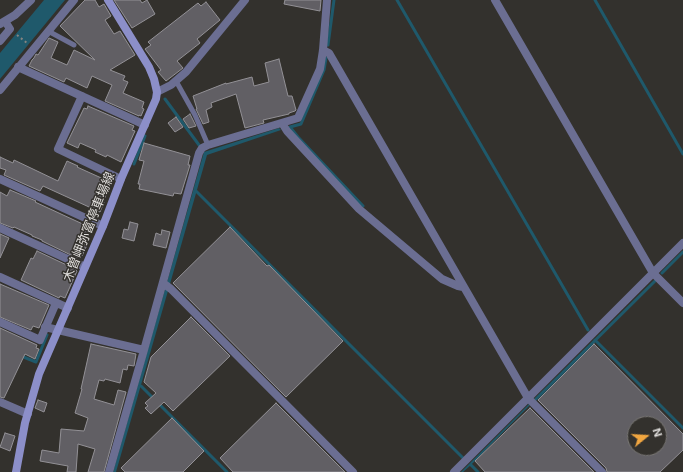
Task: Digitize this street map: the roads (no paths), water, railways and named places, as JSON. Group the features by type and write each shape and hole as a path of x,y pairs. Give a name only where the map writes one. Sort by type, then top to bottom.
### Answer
{"main road":[{"path":"108,0 149,67 157,92"},
{"name":"木曽岬弥富停車場線","path":"16,472 28,414 39,374 103,226 121,179 156,99 157,92"}],"street":[{"path":"0,41 10,29 2,22 15,15 31,0"},
{"path":"0,90 74,0"},
{"path":"157,92 171,85 186,72 245,0"},
{"path":"109,472 144,350 166,285 199,153 202,148 208,145 298,118 320,69 327,0"},
{"path":"495,0 653,273 683,303"},
{"path":"323,50 329,53 528,398 602,472"},
{"path":"18,67 145,124"},
{"path":"82,96 58,149 121,179"},
{"path":"282,123 287,131 359,209 442,279 458,286 463,286"},
{"path":"0,179 103,226"},
{"path":"0,228 85,267"},
{"path":"454,472 683,243"},
{"path":"0,277 68,308"},
{"path":"166,285 353,472"},
{"path":"0,322 40,340 56,303"},
{"path":"45,327 144,350"},
{"path":"0,402 28,414"}],"lane":[{"path":"48,31 74,44"},
{"path":"176,81 195,115 208,145"}],"water":[{"path":"44,0 65,0 0,79 0,53"},
{"path":"279,128 281,130 207,155 116,472 113,472 204,152"},
{"path":"529,404 530,405 471,465 461,472"}],"waterway":[{"path":"328,45 334,0"},
{"path":"397,0 588,330"},
{"path":"595,0 683,154"},
{"path":"326,58 324,70 301,124 290,127 363,206"},
{"path":"165,99 199,145"},
{"path":"134,164 145,136"},
{"path":"196,191 463,458"},
{"path":"662,273 683,252"},
{"path":"536,399 655,281"},
{"path":"21,356 36,362 47,335"},
{"path":"595,340 683,428"},
{"path":"141,386 153,398"},
{"path":"159,404 227,472"},
{"path":"471,465 478,472"}]}
